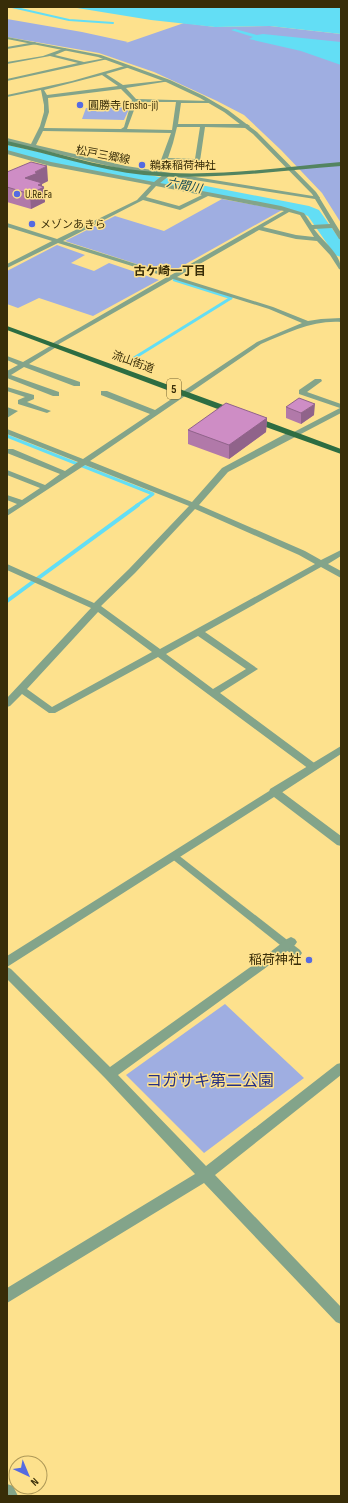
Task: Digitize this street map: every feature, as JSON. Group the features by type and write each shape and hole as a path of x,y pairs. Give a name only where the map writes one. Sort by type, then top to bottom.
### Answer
{"main road":[{"name":"松戸三郷線","path":"7,143 97,166 149,173 218,174 341,164"},
{"name":"流山街道","path":"7,328 55,344 341,452"}],"street":[{"path":"7,38 65,49 106,59 168,81 210,102 247,126 274,151 314,193 332,226 341,238"},
{"path":"7,48 35,43"},
{"path":"7,63 51,55 65,49"},
{"path":"51,55 84,64"},
{"path":"7,80 106,59"},
{"path":"7,96 41,89 128,66"},
{"path":"102,73 122,87 136,100 210,102"},
{"path":"45,97 168,81"},
{"path":"31,145 41,129 46,117 45,97 41,89"},
{"path":"122,131 126,128 136,100"},
{"path":"152,173 159,168 170,148 176,125 179,101"},
{"path":"176,125 247,126"},
{"path":"164,160 195,162 198,160 203,125"},
{"path":"41,129 174,132"},
{"path":"7,143 31,145 65,156 166,176 317,198"},
{"path":"9,153 50,164 156,183 289,210 304,215 310,227 332,254 341,268"},
{"path":"43,167 65,156"},
{"path":"7,266 139,200 156,183 166,176"},
{"path":"142,198 180,208 207,194"},
{"path":"7,375 55,344 173,278 289,210"},
{"path":"7,225 271,308 309,324"},
{"path":"310,227 332,226"},
{"path":"258,228 296,237 319,239"},
{"path":"7,514 155,412 259,343 309,324 327,319 341,320"},
{"path":"7,358 77,384"},
{"path":"7,375 56,394"},
{"path":"318,381 302,392 341,406"},
{"path":"7,389 31,397 21,402 47,411"},
{"path":"104,393 155,412"},
{"path":"7,409 14,411 7,416"},
{"path":"7,704 96,607 201,498 225,470 341,410"},
{"path":"7,431 193,505 296,550 341,575"},
{"path":"10,451 66,474"},
{"path":"7,472 46,488"},
{"path":"7,496 23,503"},
{"path":"21,688 52,711 341,553"},
{"path":"7,567 96,607 313,767"},
{"path":"199,632 253,669 213,693"},
{"path":"7,962 341,749"},
{"path":"274,792 341,842"},
{"path":"108,1074 260,966 292,947 174,856"},
{"path":"7,972 108,1074 341,1317"},
{"path":"7,1296 205,1175 341,1068"},
{"path":"7,1492 10,1496"}],"green space":[{"path":"7,19 82,32 128,42 126,43 184,23 215,27 270,26 341,34 341,223 322,193 281,150 244,115 154,72 99,53 7,37"},
{"path":"130,107 124,120 82,119 86,108"},
{"path":"222,199 282,210 168,274 65,241 115,216 164,231"},
{"path":"57,245 85,255 71,263 94,271 109,263 159,280 93,316 39,298 18,308 7,304 7,271"},
{"name":"コガサキ第二公園","path":"225,1004 304,1078 204,1153 126,1075"}],"shaded area":[{"path":"71,7 341,7 341,34 270,26 215,27 151,20"},
{"path":"235,29 257,35 263,34 341,42 341,65 301,51 249,39 253,37 231,30"},
{"path":"7,147 67,161 63,164 7,150"}],"building":[{"path":"31,162 47,166 35,172 38,173 25,178 42,183 38,185 44,187 30,194 7,187 7,172"},
{"path":"299,398 315,404 301,413 286,407"},
{"path":"226,403 267,418 229,445 188,430"}],"waterway":[{"path":"12,7 69,20 113,23"},
{"name":"六間川","path":"7,149 98,169 304,209 314,213 341,252"},
{"path":"174,280 231,298"},
{"path":"126,363 231,298"},
{"path":"7,436 153,494 136,506"},
{"path":"7,601 138,505"}],"place":[{"name":"圓勝寺 (Ensho-ji)","path":"80,105"},
{"name":"鵜森稲荷神社","path":"142,165"},
{"name":"U.Re.Fa","path":"17,194"},
{"name":"メゾンあきら","path":"32,224"},
{"name":"稲荷神社","path":"309,960"}],"district":[{"name":"古ケ崎一丁目","path":"170,271"}]}
